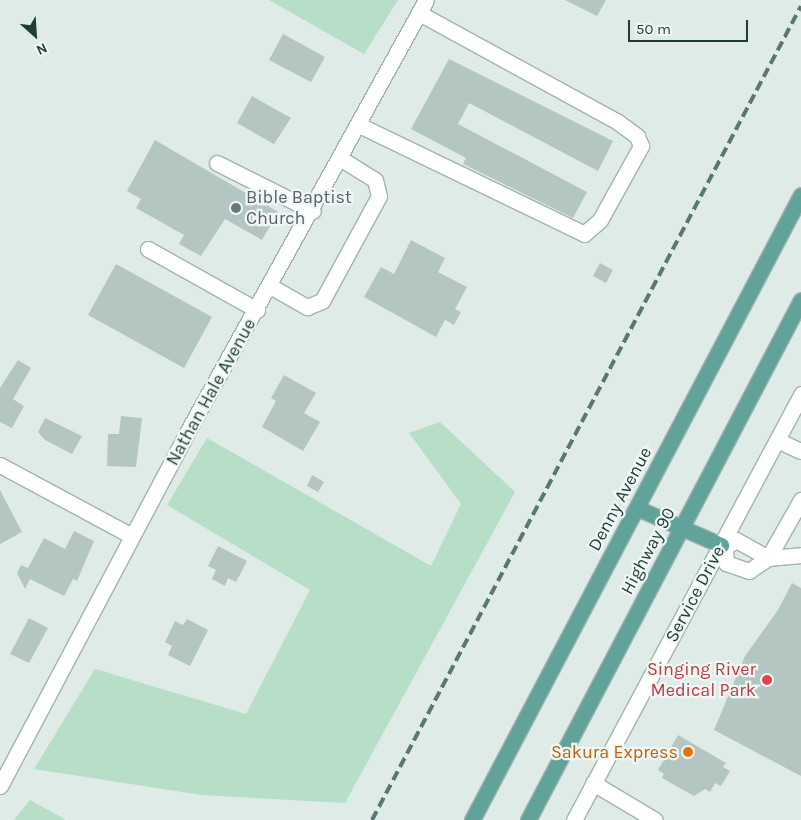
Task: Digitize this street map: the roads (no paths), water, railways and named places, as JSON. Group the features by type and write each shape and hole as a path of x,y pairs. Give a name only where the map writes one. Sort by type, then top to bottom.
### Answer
{"main road":[{"name":"Denny Avenue","path":"472,820 801,195"},
{"name":"Highway 90","path":"528,820 801,300"},
{"path":"637,508 723,546"}],"street":[{"name":"Nathan Hale Avenue","path":"0,786 132,536 313,211 422,7"},
{"path":"359,125 584,234 600,220 641,146 638,136 618,122 422,7"},
{"path":"270,286 307,307 322,301 332,283 379,196 375,180 340,159"},
{"path":"217,163 313,211"},
{"path":"148,249 257,310"},
{"name":"Service Drive","path":"580,817 593,783 723,546 801,394"},
{"path":"777,440 801,451"},
{"path":"0,465 132,536"},
{"path":"801,500 768,558 749,571 742,571 726,563 723,546 736,540 768,558 801,555"},
{"path":"593,783 656,820"}],"railway":[{"path":"372,820 801,6"}],"place":[{"name":"Bible Baptist Church","path":"236,208"},
{"name":"Singing River Medical Park","path":"767,680"},
{"name":"Sakura Express","path":"688,752"}]}
